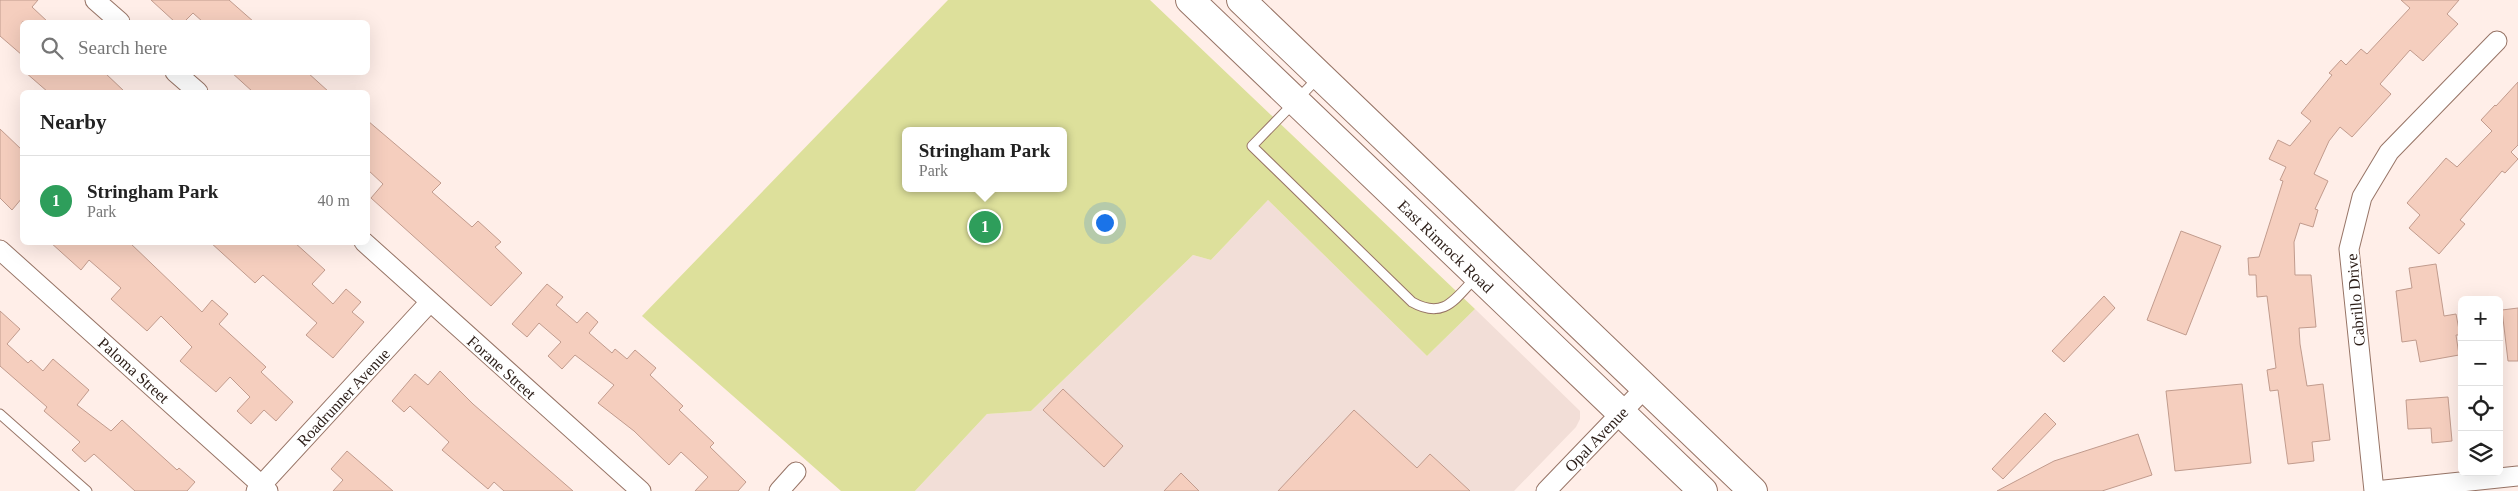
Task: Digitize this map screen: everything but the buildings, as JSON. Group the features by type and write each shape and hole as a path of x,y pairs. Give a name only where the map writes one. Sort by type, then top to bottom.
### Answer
{"main road":[{"name":"East Rimrock Road","path":"1190,0 1703,491"},
{"path":"1241,0 1754,491"}],"street":[{"path":"95,0 118,20"},
{"name":"Cabrillo Drive","path":"2374,491 2349,248 2362,197 2389,152 2498,40"},
{"path":"178,75 196,90"},
{"name":"Forane Street","path":"367,245 641,491"},
{"name":"Paloma Street","path":"0,250 262,489"},
{"name":"Roadrunner Avenue","path":"262,489 430,302"},
{"name":"Opal Avenue","path":"1546,491 1646,387"},
{"path":"779,491 796,472"},
{"path":"2374,491 2518,476"}],"lane":[{"path":"1320,76 1252,146 1412,302 1422,308 1436,310 1447,307 1477,276"},
{"path":"0,414 86,491"}],"shaded area":[{"path":"1268,200 1427,356 1475,309 1580,411 1580,419 1576,427 1514,491 915,491 987,414 1031,411 1193,255 1211,260"}],"green space":[{"path":"948,0 1150,0 1475,309 1427,356 1268,200 1211,260 1193,255 1031,411 987,414 915,491 841,491 642,316"}],"place":[{"name":"Stringham Park","path":"985,227"}]}
